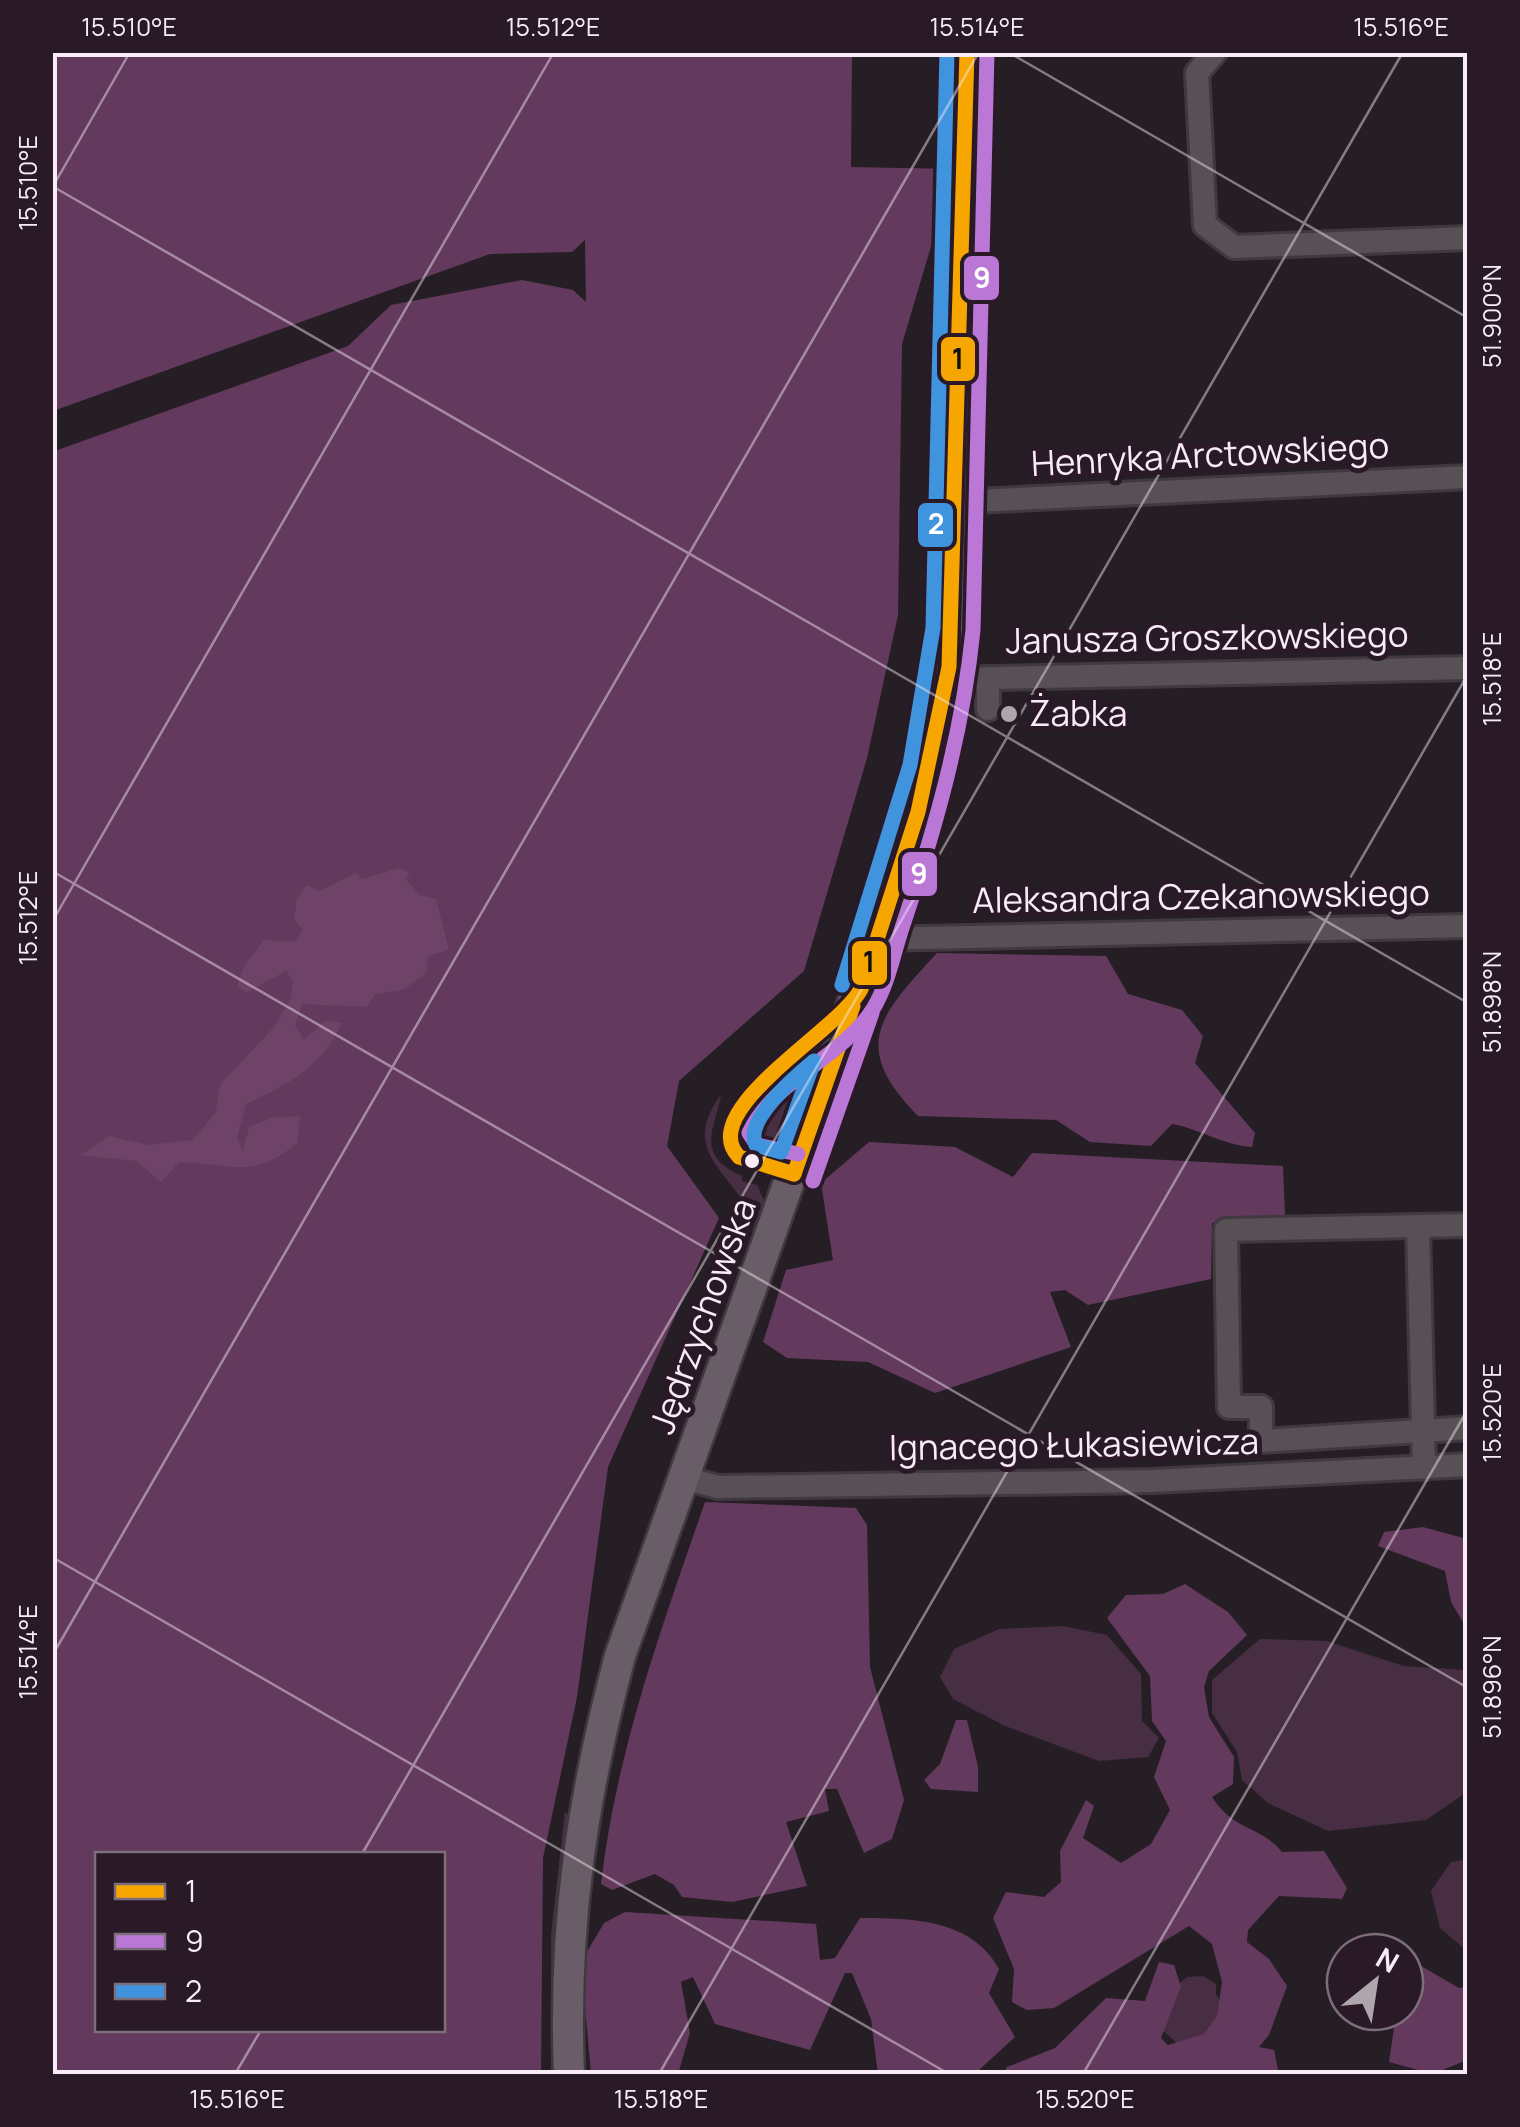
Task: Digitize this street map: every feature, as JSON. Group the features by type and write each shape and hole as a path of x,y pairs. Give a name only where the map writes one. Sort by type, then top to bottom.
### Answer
{"main road":[{"name":"Jędrzychowska","path":"569,2074 571,1898 584,1808 620,1656 927,788 948,679 967,52"}],"street":[{"path":"1215,52 1197,74 1205,225 1234,247 1468,238"},
{"name":"Henryka Arctowskiego","path":"956,502 1468,478"},
{"name":"Janusza Groszkowskiego","path":"948,679 1468,668"},
{"path":"988,678 988,709"},
{"name":"Aleksandra Czekanowskiego","path":"876,939 1468,926"},
{"path":"1468,1224 1226,1230 1229,1407 1261,1406 1261,1440 1468,1428"},
{"path":"1418,1226 1424,1468"},
{"name":"Ignacego Łukasiewicza","path":"684,1478 718,1487 1152,1481 1468,1464"}],"shaded area":[{"path":"53,53 852,53 851,167 954,169 902,344 898,615 867,758 804,971 679,1081 667,1146 719,1218 608,1467 577,1697 543,1858 541,2074 53,2074 52,452 348,346 391,305 522,280 573,290 586,302 585,240 572,252 490,254 53,411"},
{"path":"400,868 410,874 405,879 420,895 436,899 449,950 428,956 426,973 403,990 375,994 367,1007 302,1004 295,1026 304,1040 325,1021 342,1023 314,1063 246,1104 237,1138 243,1152 249,1127 271,1118 300,1116 297,1143 281,1155 253,1166 179,1162 161,1182 137,1161 81,1155 109,1136 148,1145 193,1140 216,1112 220,1085 274,1027 291,999 293,980 286,971 247,992 237,987 244,966 264,940 294,942 303,930 294,919 297,899 306,885 320,891 356,873 362,879"},
{"path":"937,953 1106,956 1128,994 1182,1010 1203,1036 1195,1063 1255,1133 1252,1147 1172,1124 1151,1146 1090,1142 1056,1120 918,1116 884,1070 880,1032 900,995"},
{"path":"807,1062 817,1062 789,1149 778,1155 754,1151 741,1131 750,1109 771,1091 782,1103 807,1081 798,1069"},
{"path":"721,1095 712,1130 713,1150 727,1168 742,1176 742,1181 757,1185 768,1209 687,1443 679,1439 753,1233 750,1215 709,1153 705,1137 708,1117"},
{"path":"869,1142 955,1147 1013,1177 1032,1153 1283,1166 1285,1215 1212,1223 1211,1279 1088,1305 1065,1290 1050,1292 1071,1347 935,1393 868,1362 787,1358 763,1342 786,1270 833,1260 821,1183"},
{"path":"705,1502 856,1508 867,1525 870,1667 904,1800 892,1839 864,1853 837,1789 825,1789 829,1811 786,1822 807,1886 732,1902 682,1897 674,1885 655,1874 612,1890 601,1884 629,1738"},
{"path":"1423,1527 1467,1539 1467,1629 1451,1602 1445,1571 1378,1546 1384,1532"},
{"path":"1185,1584 1228,1612 1247,1635 1209,1671 1204,1687 1209,1717 1234,1757 1233,1784 1212,1797 1230,1817 1264,1836 1282,1852 1324,1851 1347,1888 1342,1899 1279,1896 1248,1930 1247,1942 1269,1959 1287,1986 1269,2035 1259,2047 1274,2050 1279,2074 1003,2074 1007,2067 1055,2048 1106,1998 1145,2001 1159,1962 1174,1965 1181,1987 1161,2038 1168,2045 1204,2034 1217,2016 1222,1982 1212,1944 1189,1926 1054,2008 1027,2010 1012,2002 1014,1969 993,1918 1006,1892 1044,1897 1061,1882 1060,1851 1086,1800 1094,1806 1083,1838 1121,1863 1151,1844 1170,1810 1154,1777 1166,1741 1152,1721 1150,1676 1107,1618 1126,1595 1163,1594"},
{"path":"1063,1626 1107,1635 1141,1674 1142,1721 1159,1738 1148,1757 1099,1761 1005,1726 953,1699 940,1677 954,1649 999,1629"},
{"path":"1260,1639 1326,1641 1404,1666 1465,1670 1464,1794 1426,1820 1328,1831 1268,1803 1242,1780 1237,1752 1212,1713 1212,1680"},
{"path":"956,1720 967,1720 978,1767 978,1792 931,1789 924,1780 940,1764"},
{"path":"565,1811 571,1819 562,2074 551,2074 551,1934"},
{"path":"1467,1859 1466,1950 1440,1928 1431,1891 1451,1862"},
{"path":"625,1912 816,1924 820,1960 835,1958 860,1918 919,1921 957,1931 987,1952 999,1969 989,1993 1015,2037 980,2069 981,2074 878,2074 871,2019 852,1973 845,1973 810,2050 715,2024 693,1977 681,1982 690,2033 678,2074 591,2074 581,1962 604,1923"},
{"path":"1425,1968 1459,1988 1467,1987 1467,2060 1433,2074 1389,2062 1393,2032 1425,2032"},
{"path":"1203,1976 1216,1984 1216,1994 1226,2011 1212,2039 1179,2045 1161,2029 1169,2016 1174,1988 1187,1977"}],"transit line":[{"name":"2","path":"842,985 910,765 933,628 947,52"},
{"name":"1","path":"794,1174 739,1157 730,1138 736,1117 752,1094 848,1006 861,989 918,812 949,667 967,52"},
{"name":"9","path":"798,1154 757,1145 749,1133 774,1098 844,1042 879,999 937,814 962,705 973,630 987,52"},
{"name":"1","path":"794,1174 853,1006"},
{"name":"9","path":"813,1181 872,1013"},
{"name":"2","path":"814,1061 781,1152 756,1145 754,1135 764,1112 814,1061"}],"place":[{"name":"Żabka","path":"1009,714"}]}
